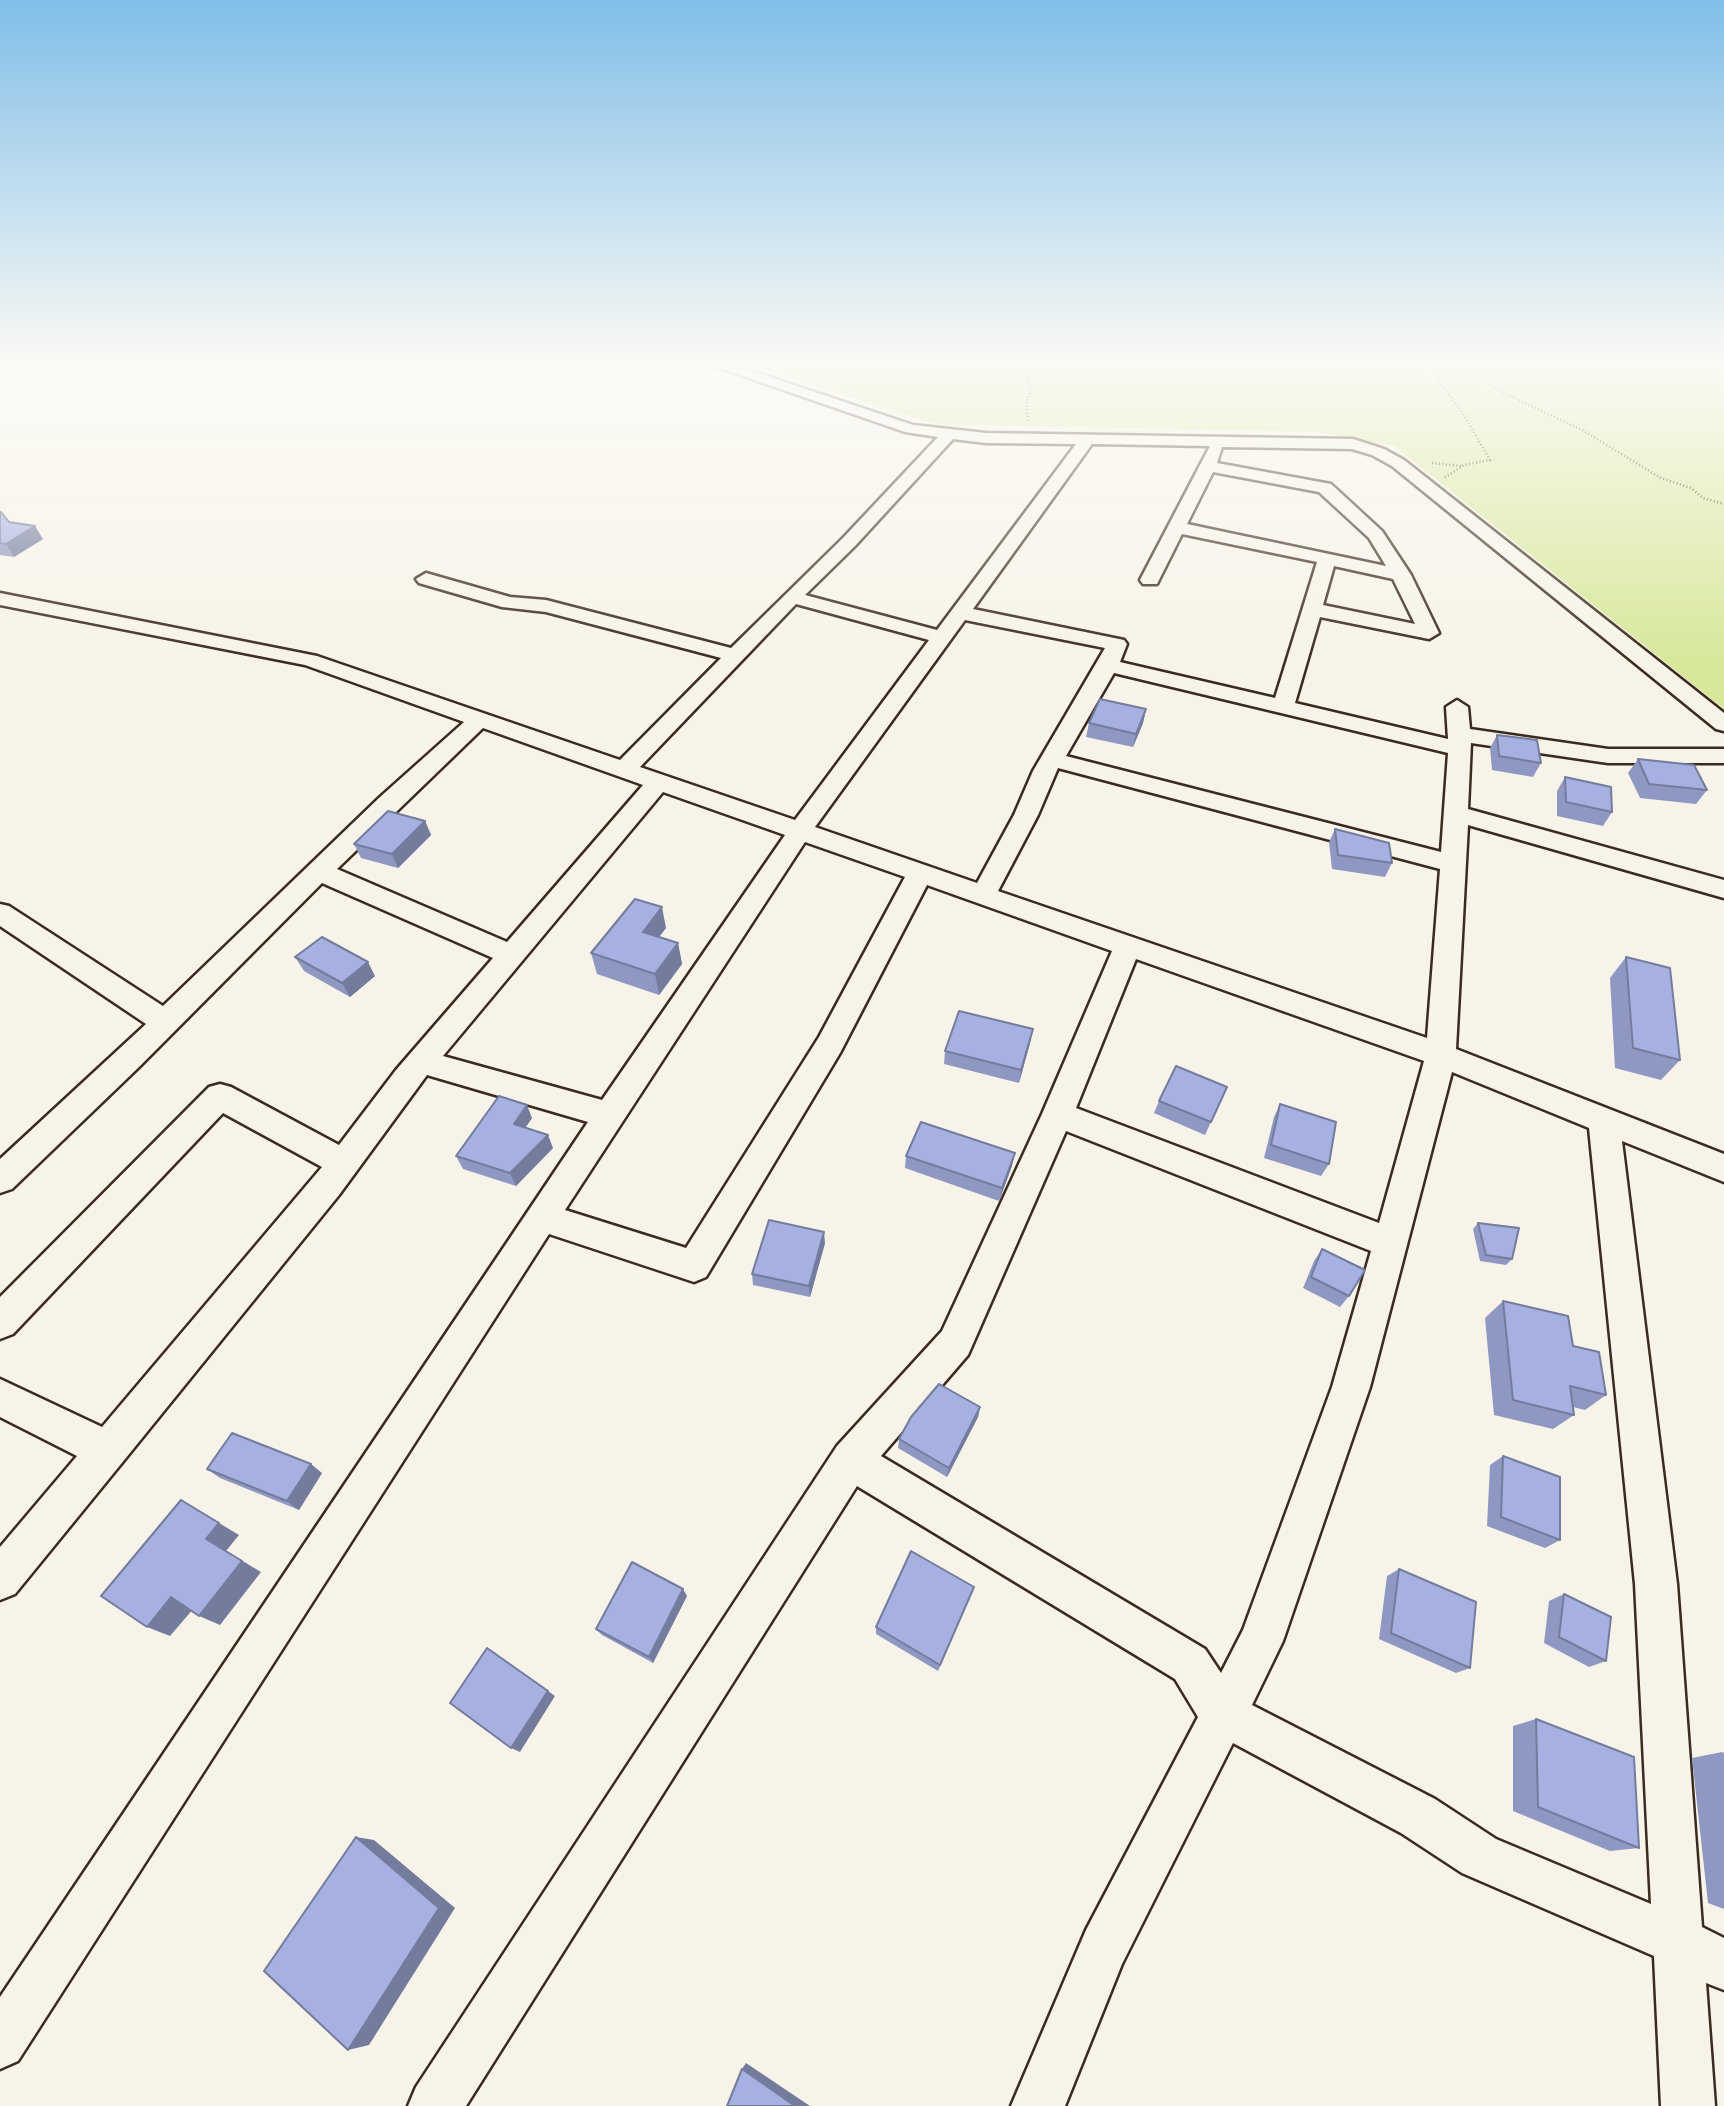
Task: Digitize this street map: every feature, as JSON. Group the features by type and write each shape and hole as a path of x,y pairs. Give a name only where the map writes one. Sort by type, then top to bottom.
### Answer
{"street":[{"path":"624,770 849,542 921,464"},
{"path":"0,2043 609,1115 800,831 1070,464"},
{"path":"1400,464 1724,724"},
{"path":"1150,580 1207,466 1325,488 1376,535 1402,575 1429,633 1312,610"},
{"path":"1177,527 1402,575"},
{"path":"1283,707 1327,559"},
{"path":"426,579 509,603 546,606 735,655"},
{"path":"792,597 953,626 1116,644 1108,665 1053,760 983,895"},
{"path":"0,599 310,660 1441,1055 1724,1168"},
{"path":"1108,665 1283,707 1459,730 1608,757 1724,756"},
{"path":"0,1179 165,1023 389,802 480,719"},
{"path":"1038,2106 1104,1948 1221,1713 1261,1641 1351,1387 1441,1055 1457,814 1459,730"},
{"path":"1053,760 1136,779 1454,864"},
{"path":"0,1579 343,1163 421,1062 658,782"},
{"path":"1457,814 1724,889"},
{"path":"319,871 511,956"},
{"path":"542,1217 694,1266 830,1045 920,873"},
{"path":"0,913 165,1023"},
{"path":"435,2106 851,1460 955,1343 1058,1114 1128,946"},
{"path":"421,1062 609,1115"},
{"path":"0,1322 219,1096 343,1163"},
{"path":"1058,1114 1390,1243"},
{"path":"1604,1120 1648,1498 1688,2106"},
{"path":"0,1397 107,1450"},
{"path":"851,1460 1190,1664 1221,1713 1418,1816 1479,1856 1676,1940 1724,1965"}],"path":[{"path":"1429,488 1464,466 1471,464"},
{"path":"1637,464 1661,478 1691,488 1703,498 1724,504"}],"green space":[{"path":"1417,464 1724,464 1724,709"}],"building":[{"path":"0,512 9,522 35,526 6,544 0,543"},
{"path":"1100,699 1146,709 1136,734 1089,723"},
{"path":"1497,735 1537,740 1541,763 1499,756"},
{"path":"1638,759 1694,765 1707,790 1649,784"},
{"path":"1565,777 1611,787 1612,812 1566,802"},
{"path":"388,811 425,821 392,854 354,844"},
{"path":"1335,829 1389,843 1392,863 1338,855"},
{"path":"635,899 662,907 643,932 678,943 655,974 591,953"},
{"path":"322,937 368,962 342,983 295,957"},
{"path":"1626,957 1670,968 1680,1060 1633,1048"},
{"path":"959,1011 1033,1029 1021,1070 945,1051"},
{"path":"1176,1066 1227,1087 1211,1122 1159,1101"},
{"path":"499,1096 527,1105 514,1124 548,1135 510,1173 456,1156"},
{"path":"1280,1104 1336,1122 1329,1164 1271,1145"},
{"path":"921,1122 1015,1153 1002,1188 906,1156"},
{"path":"769,1220 824,1232 809,1286 752,1274"},
{"path":"1478,1223 1519,1228 1512,1259 1486,1255"},
{"path":"1322,1249 1365,1270 1349,1296 1311,1277"},
{"path":"1503,1301 1568,1316 1573,1346 1599,1352 1606,1395 1570,1386 1574,1415 1513,1400"},
{"path":"939,1384 980,1407 949,1468 899,1439 911,1417"},
{"path":"232,1433 311,1464 287,1501 207,1469"},
{"path":"1503,1456 1560,1477 1560,1540 1501,1517"},
{"path":"181,1500 219,1523 206,1539 242,1561 199,1616 171,1597 147,1627 101,1596"},
{"path":"911,1551 974,1587 940,1665 876,1627"},
{"path":"632,1562 683,1589 649,1657 596,1629"},
{"path":"1399,1569 1476,1602 1470,1668 1391,1633"},
{"path":"1564,1594 1611,1617 1606,1661 1559,1637"},
{"path":"487,1648 548,1691 511,1748 450,1703"},
{"path":"1536,1719 1634,1757 1639,1848 1538,1807"},
{"path":"356,1837 439,1908 348,2050 264,1971"},
{"path":"742,2069 795,2106 727,2106"}]}
